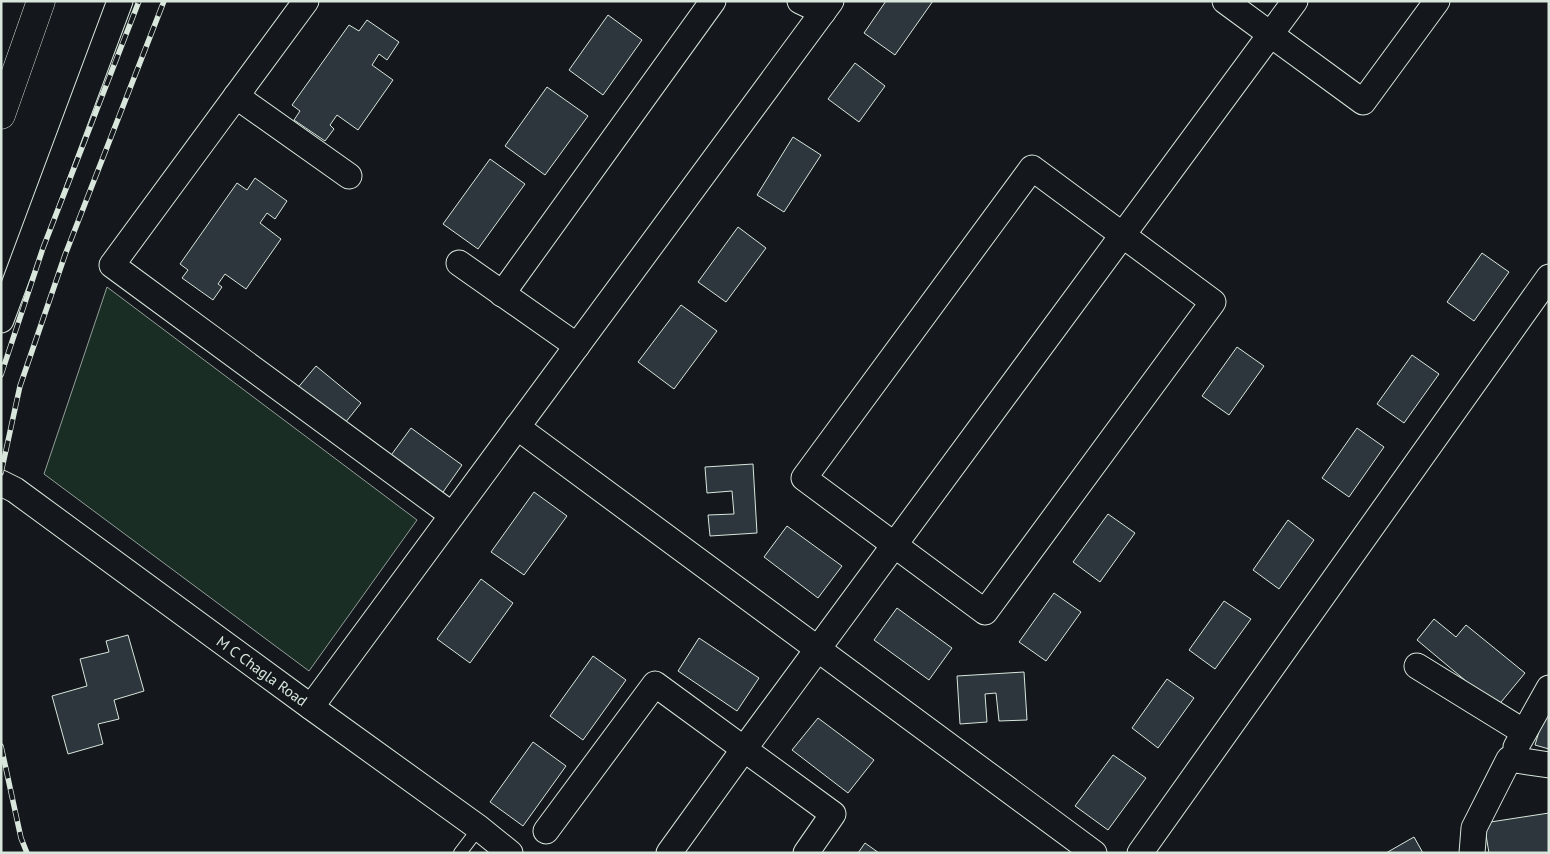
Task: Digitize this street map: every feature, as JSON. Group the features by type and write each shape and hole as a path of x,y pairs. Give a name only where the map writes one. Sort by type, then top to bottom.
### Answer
{"highway":[{"path":"1,115 41,1"}],"street":[{"path":"1,320 120,1"},
{"path":"306,1 112,265 452,515"},
{"path":"502,294 713,1"},
{"path":"311,707 827,7 800,1"},
{"path":"1225,1 1362,102 1437,1"},
{"path":"669,853 894,544 1295,1"},
{"path":"236,96 349,176"},
{"path":"1032,168 1214,302 985,612 894,544 804,478 1032,168"},
{"path":"459,263 576,346"},
{"path":"1140,853 1549,277"},
{"path":"517,427 1094,853"},
{"name":"M C Chagla Road","path":"8,486 479,828 510,853"},
{"path":"1417,666 1524,732"},
{"path":"546,831 655,684 832,814 806,853"},
{"path":"1472,853 1474,828 1509,759 1549,688"},
{"path":"1509,759 1549,765"}],"lane":[{"path":"460,853 479,828"}],"green space":[{"path":"107,287 417,520 309,671 44,474"}],"building":[{"path":"886,1 933,1 895,55 864,33"},
{"path":"608,15 642,40 603,95 569,70"},
{"path":"367,20 399,42 387,60 379,54 372,65 393,80 358,130 337,115 330,125 334,129 325,141 294,120 300,111 292,105 349,25 359,31"},
{"path":"855,63 885,86 859,122 828,99"},
{"path":"547,87 588,116 545,175 505,146"},
{"path":"793,137 821,155 784,212 757,195"},
{"path":"490,159 525,184 478,249 443,224"},
{"path":"255,178 287,201 275,219 267,213 260,223 281,239 246,289 225,274 218,284 222,287 213,300 182,278 188,270 180,264 237,183 247,190"},
{"path":"738,227 766,248 726,302 698,282"},
{"path":"1482,253 1509,272 1474,321 1447,302"},
{"path":"681,305 717,331 674,389 638,362"},
{"path":"1237,347 1264,366 1229,415 1202,396"},
{"path":"1412,355 1439,374 1404,423 1377,404"},
{"path":"316,366 361,403 341,428 296,390"},
{"path":"411,428 462,465 441,495 389,458"},
{"path":"1357,428 1384,447 1349,497 1322,478"},
{"path":"753,464 757,533 710,536 708,515 734,514 732,491 707,493 705,467"},
{"path":"534,492 567,516 524,575 491,552"},
{"path":"1108,514 1135,533 1100,582 1073,562"},
{"path":"1288,520 1314,540 1279,589 1253,570"},
{"path":"787,526 842,566 818,598 764,557"},
{"path":"481,579 513,603 470,663 437,639"},
{"path":"1054,593 1081,612 1046,661 1019,642"},
{"path":"1224,601 1251,619 1215,669 1189,650"},
{"path":"897,608 952,648 929,680 874,640"},
{"path":"1434,619 1456,637 1466,625 1525,673 1497,707 1417,640"},
{"path":"128,635 144,691 114,700 119,719 98,724 103,744 68,754 52,696 87,686 80,659 109,652 106,641"},
{"path":"699,638 759,678 737,711 678,671"},
{"path":"593,656 626,680 583,740 550,716"},
{"path":"1024,672 1027,720 999,721 996,693 985,694 987,722 960,724 957,676"},
{"path":"1167,679 1194,698 1158,748 1132,728"},
{"path":"1549,698 1549,749 1535,745"},
{"path":"818,718 874,760 848,793 792,750"},
{"path":"533,742 566,766 523,826 490,802"},
{"path":"1113,755 1146,778 1108,830 1075,806"},
{"path":"1549,813 1549,853 1489,853 1484,823"},
{"path":"1414,837 1423,853 1386,853"},
{"path":"865,843 879,853 858,853"}],"railway":[{"path":"1,375 43,248 139,1"},
{"path":"1,473 20,386 65,255 164,1"},
{"path":"1,746 21,838 27,853"}]}
